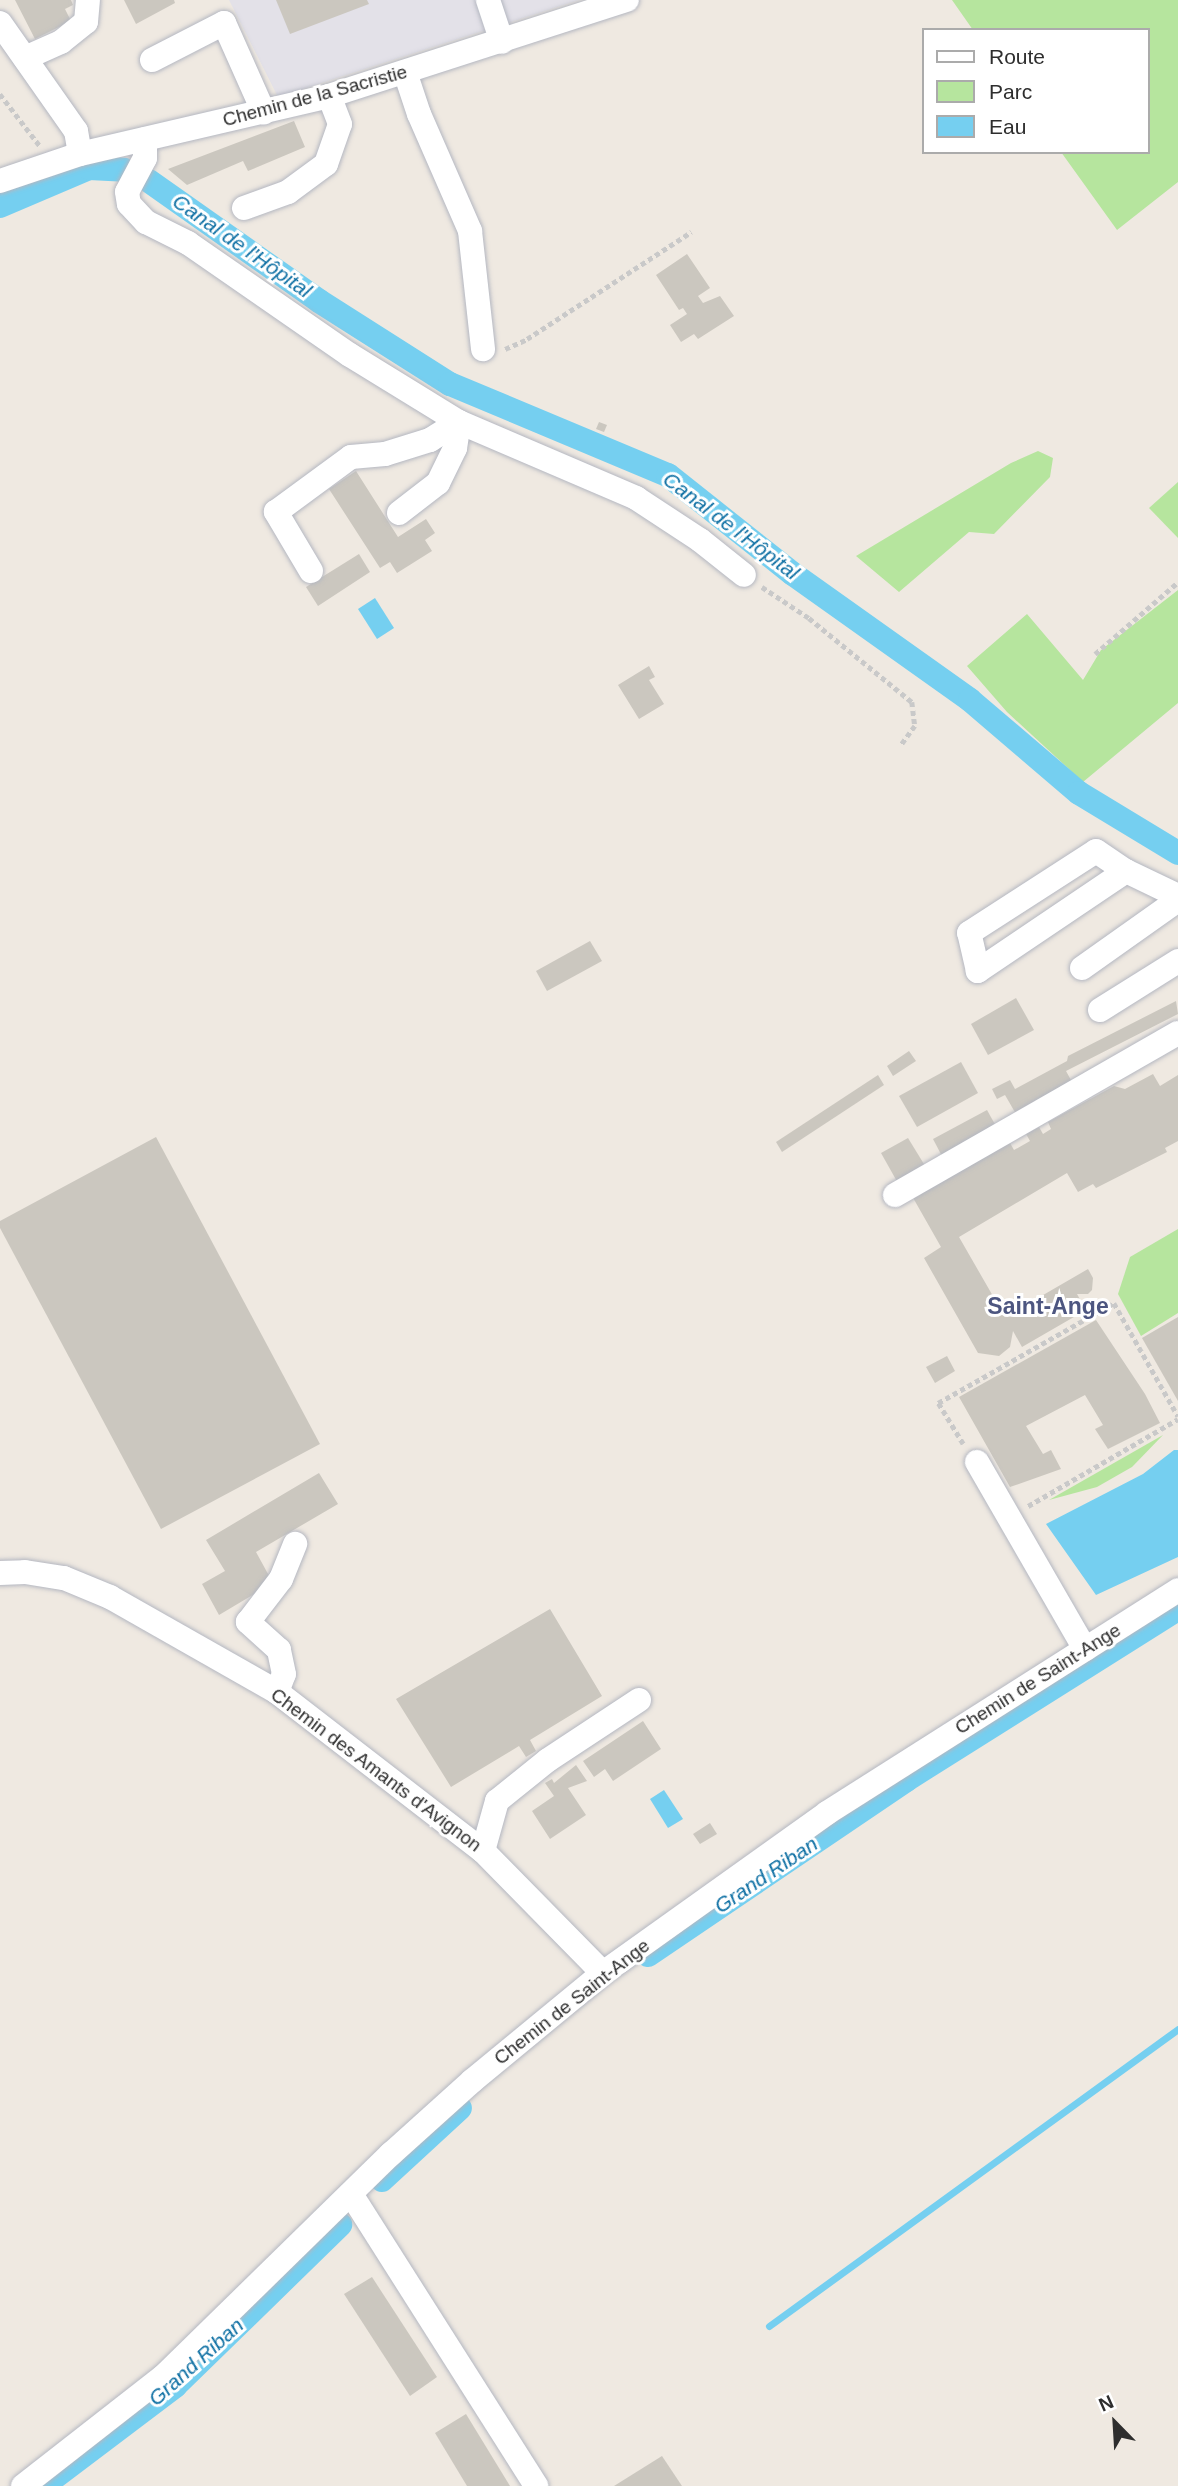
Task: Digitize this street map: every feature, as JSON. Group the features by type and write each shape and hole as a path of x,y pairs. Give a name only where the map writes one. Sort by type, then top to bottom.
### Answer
{"street":[{"path":"25,58 61,42 86,22 88,0"},
{"path":"488,0 502,42"},
{"name":"Chemin de la Sacristie","path":"0,181 80,154 329,96 628,0"},
{"path":"0,23 75,131 80,154"},
{"path":"152,60 224,23 264,113"},
{"path":"405,72 419,114 470,231 483,349"},
{"path":"244,208 288,192 326,164 340,124 329,96"},
{"path":"145,139 145,158 127,192 129,204 146,222 188,243 350,355 459,422 636,498 700,540 744,575"},
{"path":"399,513 438,483 455,448 459,422"},
{"path":"310,571 276,512 351,457 385,454 430,440 459,422"},
{"path":"1082,968 1178,898 1126,872 1096,851 969,933 978,971 1126,872"},
{"path":"1100,1010 1178,961"},
{"path":"895,1195 1178,1033"},
{"path":"978,1462 1085,1650"},
{"path":"277,1692 284,1674 279,1650 248,1622 281,1579 295,1545"},
{"name":"Chemin des Amants d'Avignon","path":"0,1573 25,1572 64,1578 110,1597 277,1692 483,1851 603,1973"},
{"name":"Chemin de Saint-Ange","path":"23,2486 164,2376 351,2193 472,2081 603,1973 827,1813 1178,1590"},
{"path":"483,1851 497,1801 548,1760 639,1700"},
{"path":"351,2193 536,2486"}],"path":[{"path":"0,94 53,163"},
{"path":"483,349 506,349 527,339 691,232"},
{"path":"744,575 810,618 912,702 915,726 901,745"},
{"path":"1095,654 1178,582"},
{"path":"978,1462 938,1403 1114,1303 1178,1418 1009,1516"}],"shaded area":[{"path":"229,0 579,0 278,97"}],"green space":[{"path":"952,0 1178,0 1178,182 1117,230 1062,154 1150,154 1150,28 972,28"},
{"path":"1038,451 1053,458 1050,477 994,534 969,532 899,592 856,556 1011,463"},
{"path":"1178,482 1178,538 1149,508"},
{"path":"1178,590 1178,703 1083,782 1007,712 967,666 1027,614 1083,680 1101,650"},
{"path":"1178,1229 1178,1313 1141,1336 1118,1294 1130,1257"},
{"path":"1163,1435 1132,1467 1097,1487 1049,1500"}],"water":[{"path":"375,598 394,628 377,639 358,609"},
{"path":"1174,1450 1178,1450 1178,1557 1096,1595 1046,1524 1143,1474"},
{"path":"664,1790 683,1819 668,1828 650,1799"}],"building":[{"path":"15,0 71,0 73,5 65,9 71,21 35,39"},
{"path":"124,0 174,0 175,3 136,24"},
{"path":"276,0 367,0 369,4 290,34"},
{"path":"294,121 305,147 248,171 243,161 187,185 168,169"},
{"path":"687,254 710,288 698,296 703,303 720,296 734,316 698,339 694,334 681,342 670,325 687,314 683,308 679,310 656,275"},
{"path":"599,422 607,425 604,432 596,429"},
{"path":"356,471 398,537 426,519 435,533 425,540 432,551 397,573 390,562 380,568 329,489"},
{"path":"359,554 370,572 318,606 306,587"},
{"path":"649,666 655,677 649,680 664,704 639,719 618,685"},
{"path":"590,941 602,961 547,991 536,971"},
{"path":"1016,998 1034,1030 988,1055 971,1024"},
{"path":"1176,1001 1178,1014 1066,1071 1072,1082 1016,1114 1005,1095 997,1099 992,1089 1010,1080 1015,1089 1067,1061 1068,1056"},
{"path":"909,1051 916,1061 893,1076 887,1066"},
{"path":"961,1062 978,1093 917,1127 899,1096"},
{"path":"1153,1074 1160,1086 1178,1075 1178,1141 1165,1148 1167,1152 1096,1188 1093,1184 1078,1192 1067,1173 959,1237 1005,1317 1088,1269 1093,1278 1092,1290 1088,1294 1077,1294 1086,1310 1022,1347 1013,1331 1010,1347 999,1356 978,1353 924,1258 941,1247 912,1196 1010,1143 1014,1150 1030,1141 1026,1134 1039,1127 1043,1134 1051,1129 1048,1122 1114,1086 1125,1089"},
{"path":"878,1075 884,1085 782,1152 776,1142"},
{"path":"987,1110 997,1128 943,1158 933,1139"},
{"path":"156,1137 320,1444 161,1529 0,1228 0,1221"},
{"path":"908,1138 927,1169 899,1185 881,1153"},
{"path":"1178,1317 1178,1401 1142,1338"},
{"path":"1096,1320 1145,1394 1160,1423 1108,1449 1095,1429 1103,1425 1085,1395 1026,1426 1043,1454 1051,1450 1061,1469 1010,1487 959,1397"},
{"path":"947,1356 955,1371 935,1383 926,1367"},
{"path":"319,1473 338,1504 256,1552 273,1583 219,1615 202,1584 225,1571 206,1540"},
{"path":"550,1609 602,1696 530,1740 536,1751 526,1757 519,1746 451,1787 396,1699"},
{"path":"643,1721 661,1749 613,1781 605,1769 594,1777 583,1761"},
{"path":"576,1765 587,1781 568,1788 586,1815 550,1839 532,1811 554,1796 545,1783 552,1779 554,1783"},
{"path":"710,1823 717,1834 700,1844 693,1834"},
{"path":"372,2277 437,2377 410,2396 344,2294"},
{"path":"466,2414 510,2486 467,2486 435,2433"},
{"path":"662,2456 682,2486 614,2486"}],"waterway":[{"name":"Canal de l'Hôpital","path":"0,206 89,168 124,170"},
{"name":"Canal de l'Hôpital","path":"149,181 319,301 450,384 668,475 793,574 970,700 1079,793 1178,853"},
{"name":"Grand Riban","path":"648,1955 906,1780 1178,1609"},
{"path":"769,2326 1178,2029"},
{"name":"Grand Riban","path":"382,2180 460,2108"},
{"name":"Grand Riban","path":"43,2486 175,2386 340,2225"}],"district":[{"name":"Saint-Ange","path":"1048,1306"}]}
